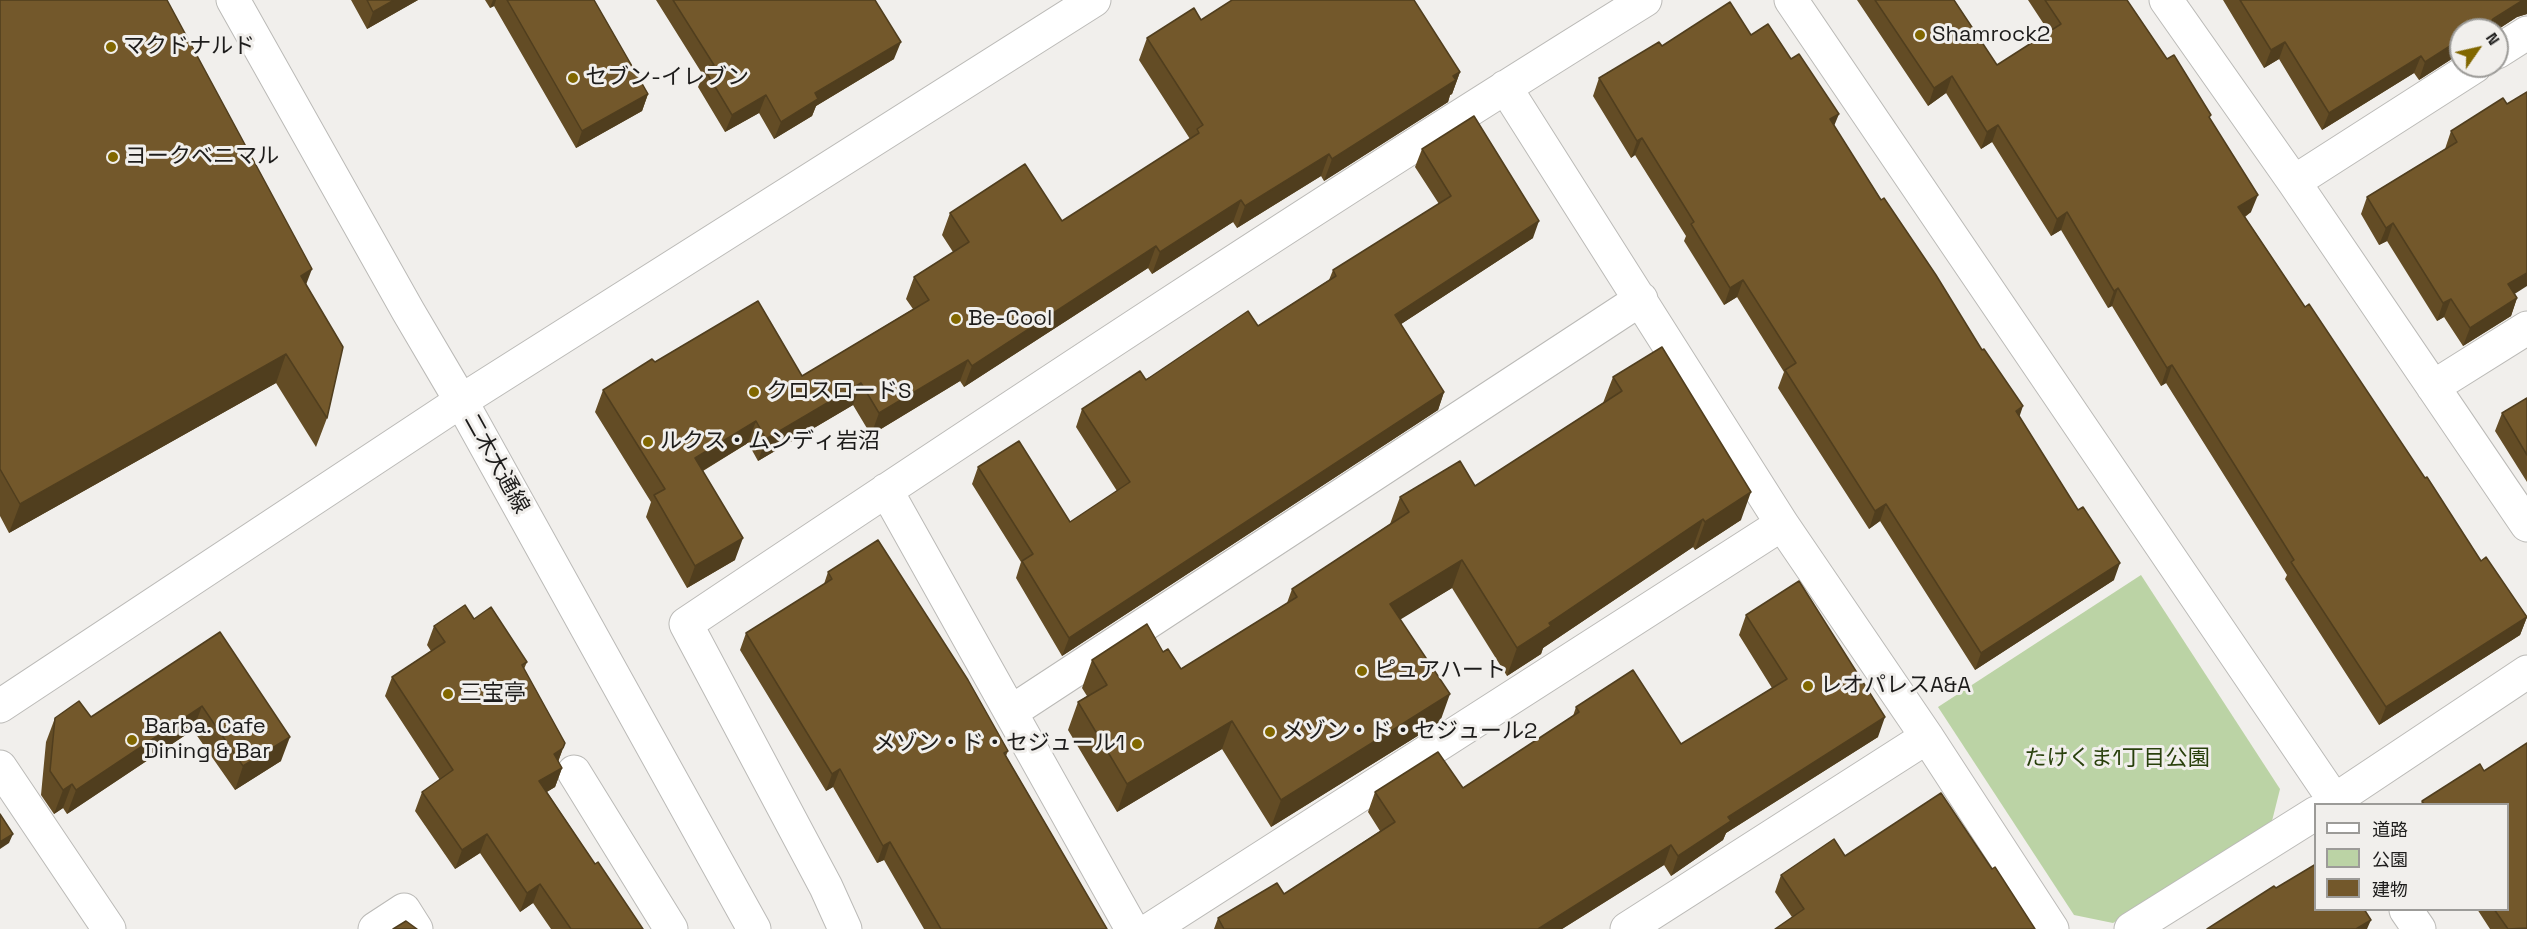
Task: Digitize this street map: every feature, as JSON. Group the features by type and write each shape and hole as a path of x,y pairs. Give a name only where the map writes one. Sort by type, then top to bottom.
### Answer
{"street":[{"name":"二木大通線","path":"233,0 461,401 754,929"},
{"path":"0,706 461,401 1094,0"},
{"path":"845,929 826,887 686,624 886,490 1505,87 1645,0"},
{"path":"1791,0 2327,803"},
{"path":"2166,0 2294,182 2527,525"},
{"path":"2509,44 2527,33"},
{"path":"2294,182 2456,78"},
{"path":"1505,87 1782,524 1927,737 2052,929"},
{"path":"1011,712 1641,299"},
{"path":"2433,387 2527,328"},
{"path":"886,490 1132,929"},
{"path":"1151,929 1782,524"},
{"path":"2333,803 2527,672"},
{"path":"1627,929 1927,737"},
{"path":"0,767 109,929"},
{"path":"574,772 671,929"},
{"path":"2131,929 2314,815"},
{"path":"375,929 404,910 416,929"},
{"path":"2407,911 2419,929"}],"green space":[{"name":"たけくま1丁目公園","path":"2141,575 2280,789 2271,825 2113,923 2074,915 1938,707"}],"building":[{"name":"ヨークベニマル","path":"0,0 167,0 312,269 301,276 343,347 327,418 286,354 20,504 0,469"},
{"path":"367,0 394,0 373,12"},
{"path":"507,0 594,0 648,94 582,131"},
{"path":"673,0 875,0 901,42 815,93 818,99 781,122 766,95 732,115 705,70 714,65"},
{"path":"1232,0 1414,0 1460,72 1453,76 1456,80 1332,159 1329,154 1245,206 1241,200 1160,252 1156,246 972,366 968,360 879,413 861,383 766,439 756,421 695,458 743,538 695,566 654,495 665,489 603,390 652,359 655,362 758,301 802,376 929,300 914,277 969,242 950,213 1025,164 1062,221 1199,133 1197,129 1203,125 1147,38 1194,8 1201,20"},
{"path":"1875,0 1954,0 1997,65 2061,24 2045,0 2127,0 2167,59 2174,55 2211,115 2209,117 2258,195 2238,207 2305,307 2309,304 2425,478 2427,477 2481,561 2486,557 2527,617 2386,707 2291,562 2294,560 2172,365 2167,368 2118,288 2114,291 2067,212 2057,219 1998,125 1987,132 1952,76 1934,88"},
{"path":"2240,0 2523,0 2495,18 2449,18 2449,47 2425,62 2421,56 2329,113 2285,42 2271,50"},
{"path":"1730,2 1751,35 1768,24 1791,59 1799,54 1839,114 1830,119 1881,200 1884,198 1936,275 1982,350 1984,349 2023,406 2016,411 2078,510 2083,507 2120,563 1981,653 1886,504 1875,511 1785,370 1796,363 1743,280 1730,288 1691,224 1694,222 1642,138 1637,141 1599,78 1659,42 1662,46"},
{"path":"2527,92 2527,273 2508,284 2517,298 2470,328 2451,299 2443,303 2393,223 2386,228 2367,197 2457,142 2451,131 2503,98 2507,104"},
{"path":"1474,116 1539,221 1395,315 1444,392 1069,638 1022,561 1033,554 978,467 1019,441 1070,522 1130,482 1082,409 1140,371 1146,380 1248,311 1258,326 1336,276 1333,270 1451,196 1422,149"},
{"path":"1662,347 1751,492 1705,522 1703,519 1549,623 1551,626 1517,648 1462,560 1390,604 1450,694 1281,800 1232,721 1127,784 1078,702 1107,685 1092,660 1147,624 1163,652 1168,649 1181,669 1297,597 1292,589 1409,512 1400,497 1460,461 1475,486 1622,391 1613,377"},
{"path":"2527,398 2527,455 2502,413"},
{"path":"878,540 968,680 1008,751 1004,753 1107,929 941,929 890,842 883,846 840,769 832,774 746,633 832,579 828,572"},
{"path":"1799,581 1885,717 1728,817 1731,821 1678,856 1671,845 1538,929 1224,929 1218,918 1277,883 1284,894 1395,822 1375,792 1438,752 1463,788 1579,712 1576,707 1633,670 1681,744 1787,679 1746,615"},
{"path":"465,605 474,619 491,607 527,662 522,665 565,743 563,748 554,754 562,768 539,781 595,864 598,862 643,929 571,929 540,884 527,893 487,834 462,850 422,792 453,770 392,677 445,642 434,626"},
{"path":"220,632 290,737 243,766 202,706 76,790 72,784 63,790 50,771 55,718 79,701 91,717"},
{"path":"2527,743 2527,928 2508,929 2495,911 2509,911 2509,803 2423,803 2422,801 2480,764 2484,771"},
{"path":"1941,793 1992,869 1995,867 2035,929 1775,929 1804,909 1781,875 1834,839 1845,856"},
{"path":"0,814 13,834 0,842"},
{"path":"2314,865 2314,911 2365,911 2371,920 2356,929 2207,929 2274,886 2276,888"},
{"path":"406,921 417,929 393,929"}],"place":[{"name":"Shamrock2","path":"1920,35"},
{"name":"マクドナルド","path":"111,47"},
{"name":"セブン-イレブン","path":"573,78"},
{"name":"ヨークベニマル","path":"113,157"},
{"name":"Be-Cool","path":"956,319"},
{"name":"クロスロードS","path":"754,392"},
{"name":"ルクス・ムンディ岩沼","path":"648,442"},
{"name":"ピュアハート","path":"1362,671"},
{"name":"レオパレスA&A","path":"1808,686"},
{"name":"三宝亭","path":"448,694"},
{"name":"メゾン・ド・セジュール2","path":"1270,732"},
{"name":"Barba. Cafe Dining & Bar","path":"132,740"},
{"name":"メゾン・ド・セジュール1","path":"1137,744"}]}
